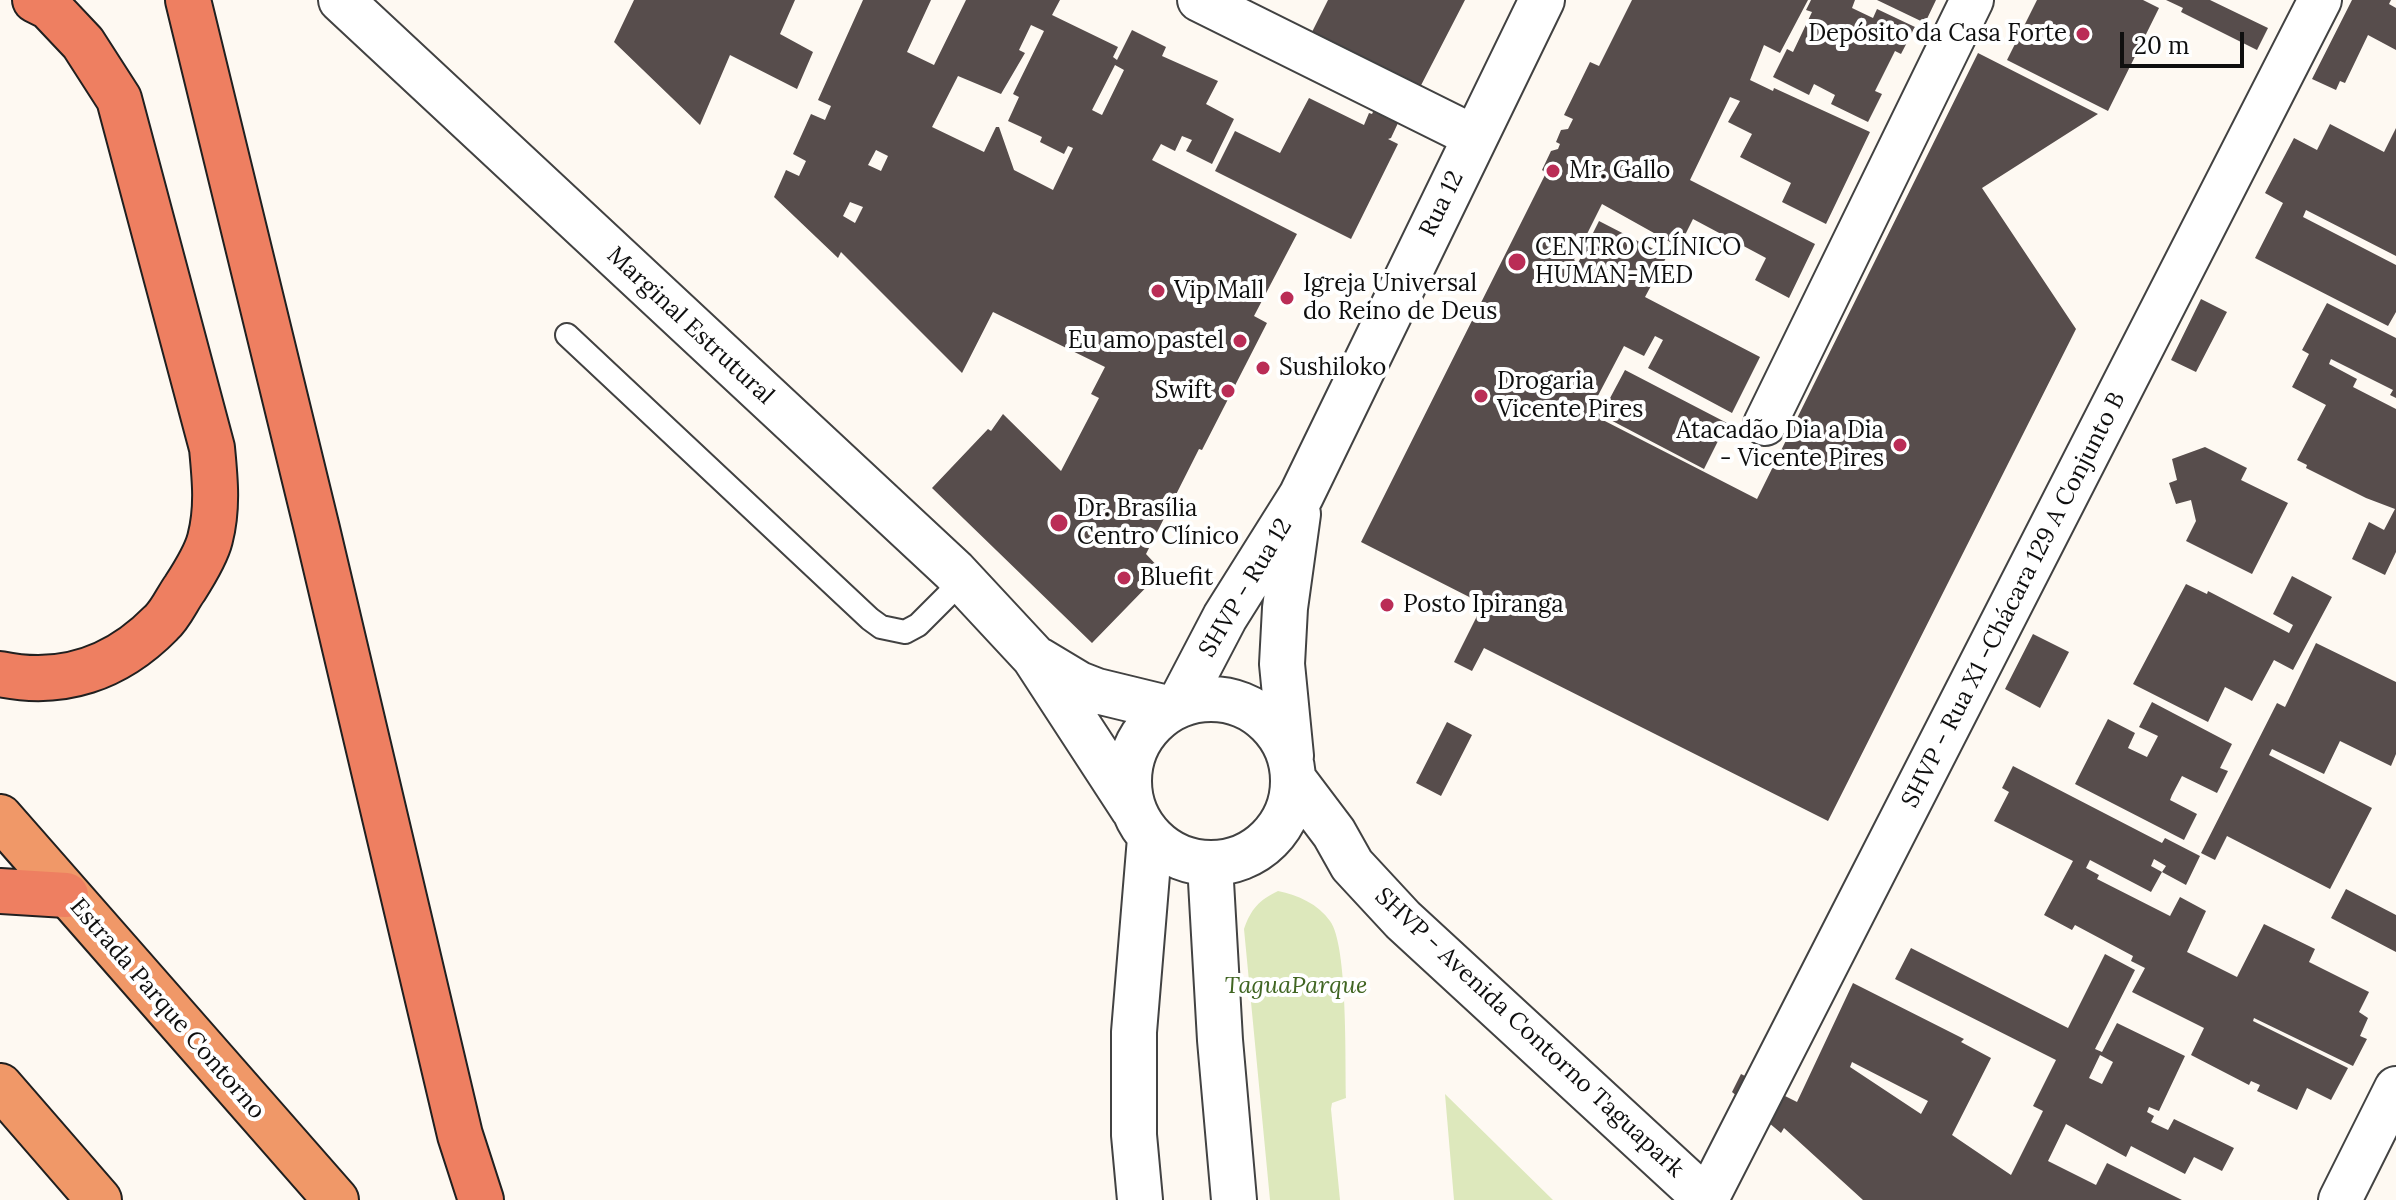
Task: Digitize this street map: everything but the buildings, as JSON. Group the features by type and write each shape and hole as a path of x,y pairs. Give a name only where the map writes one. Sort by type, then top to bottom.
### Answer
{"highway":[{"path":"0,674 56,679 93,670 130,648 163,622 210,542 217,500 212,448 119,99 83,43 49,7 35,0"},
{"path":"188,0 460,1135 481,1200"},
{"name":"Estrada Parque Contorno","path":"0,817 336,1200"},
{"path":"0,891 66,895"},
{"path":"0,1086 99,1200"}],"street":[{"name":"Marginal Estrutural","path":"341,0 963,580 1034,657 1142,824"},
{"path":"1199,0 1475,137"},
{"name":"Rua 12","path":"1301,496 1542,0"},
{"path":"1765,424 1972,0"},
{"name":"SHVP - Rua X1 -Chácara 129 A Conjunto B","path":"1707,1200 2320,0"},
{"name":"SHVP - Rua 12","path":"1175,707 1225,617 1301,496"},
{"name":"SHVP - Rua 12","path":"1292,770 1282,664 1285,608 1301,496"},
{"name":"Marginal Estrutural","path":"1034,657 1097,691 1175,707"},
{"path":"1140,1200 1134,1135 1134,1032 1142,824 1129,781 1134,750 1148,727 1175,707 1207,698 1235,702 1260,714 1280,735 1292,770 1289,807 1277,831 1247,855 1210,864 1178,857 1142,824"},
{"name":"SHVP - Avenida Contorno Taguapark","path":"1292,770 1352,865 1403,920 1707,1200"},
{"name":"SHVP - Avenida Contorno Taguapark","path":"1277,831 1352,865"},
{"path":"1210,864 1220,1040 1234,1200"},
{"path":"2340,1200 2396,1088"}],"lane":[{"path":"567,335 881,627 905,632 918,625 963,580"}],"green space":[{"name":"TaguaParque","path":"1278,891 1307,901 1320,910 1336,934 1343,978 1346,1098 1332,1103 1331,1109 1340,1200 1270,1200 1244,929 1256,906"},
{"path":"1445,1094 1553,1200 1454,1200"}],"place":[{"name":"Depósito da Casa Forte","path":"2083,34"},
{"name":"Mr. Gallo","path":"1553,171"},
{"name":"CENTRO CLÍNICO HUMAN-MED","path":"1517,262"},
{"name":"Vip Mall","path":"1158,291"},
{"name":"Igreja Universal do Reino de Deus","path":"1287,298"},
{"name":"Eu amo pastel","path":"1240,341"},
{"name":"Sushiloko","path":"1263,368"},
{"name":"Swift","path":"1228,391"},
{"name":"Drogaria Vicente Pires","path":"1481,396"},
{"name":"Atacadão Dia a Dia - Vicente Pires","path":"1900,445"},
{"name":"Dr. Brasília Centro Clínico","path":"1059,523"},
{"name":"Bluefit","path":"1124,578"},
{"name":"Posto Ipiranga","path":"1387,605"}]}
